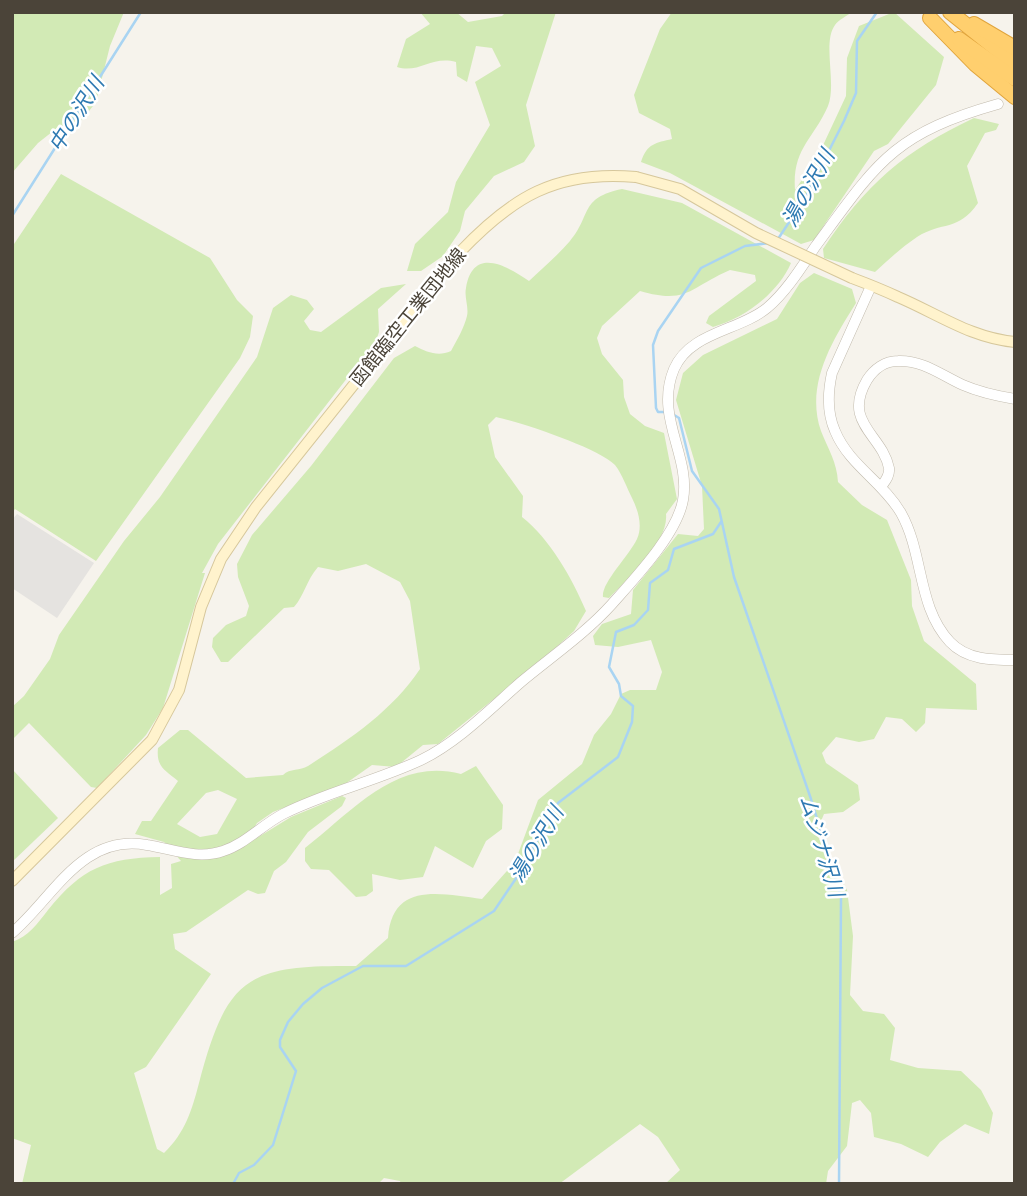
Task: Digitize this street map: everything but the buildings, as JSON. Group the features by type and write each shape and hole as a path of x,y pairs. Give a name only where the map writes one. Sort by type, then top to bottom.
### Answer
{"highway":[{"path":"952,12 961,32 1015,97"},
{"path":"927,15 1015,64"},
{"path":"961,32 1015,48"},
{"path":"961,32 1015,79"}],"main road":[{"name":"函館臨空工業団地線","path":"12,881 157,734 179,690 201,607 220,559 256,507 459,253 492,218 527,195 547,186 592,176 636,177 680,189 757,233 963,330 991,340 1015,342"}],"street":[{"path":"12,933 64,874 100,849 137,843 191,855 221,852 283,814 422,759 454,738 604,613 672,529 680,512 684,487 668,413 670,382 675,365 685,352 765,309 883,159 937,123 998,104"},
{"path":"872,286 832,373 830,400 833,427 851,459 881,487 900,512 913,538 930,610 938,627 952,644 967,654 1015,660"},
{"path":"881,487 889,472 888,465 866,430 859,407 863,388 874,370 894,361 913,361 972,388 1015,399"}],"green space":[{"path":"12,12 124,12 110,46 96,102 82,120 57,128 38,143 12,173"},
{"path":"420,12 456,12 468,22 502,16 506,12 556,12 526,105 535,146 524,162 494,176 465,211 460,231 443,256 421,271 407,271 415,244 448,212 456,182 490,125 475,82 501,66 492,48 476,46 467,82 457,76 456,62 447,60 405,69 397,67 406,39 430,24"},
{"path":"672,12 852,12 836,23 831,33 831,86 828,106 800,154 795,190 818,156 846,96 847,58 859,26 894,12 944,57 936,85 888,144 874,151 814,240 801,244 670,173 641,162 649,147 672,139 670,129 639,113 634,95 660,29"},
{"path":"974,118 999,124 996,130 985,133 967,166 978,203 971,212 957,222 917,237 875,272 824,258 823,249 839,226 888,172 927,143"},
{"path":"61,174 210,258 237,300 253,316 250,337 240,358 96,561 15,509 12,513 12,247"},
{"path":"622,189 682,203 791,263 778,284 759,303 737,317 713,327 706,323 709,316 756,281 755,275 730,270 679,295 656,295 640,291 602,326 597,338 602,354 623,380 624,397 630,414 645,426 664,433 677,499 666,514 665,525 654,548 609,598 603,597 606,584 633,546 640,529 636,508 618,469 593,451 540,430 496,417 488,425 495,457 523,496 522,517 542,536 559,560 586,611 574,631 540,662 438,744 423,745 396,767 372,765 345,784 273,812 257,823 242,847 291,817 342,796 346,798 342,806 308,832 286,862 274,871 265,893 258,894 248,890 186,932 173,934 175,949 211,974 146,1067 134,1073 157,1149 164,1153 182,1129 220,1019 247,984 266,974 290,969 356,966 388,938 392,920 399,907 409,899 435,894 482,899 515,862 538,800 582,764 594,735 611,714 621,694 630,690 656,690 662,672 651,640 618,647 595,645 593,636 602,624 631,614 633,590 678,534 698,536 704,529 702,486 676,400 683,373 703,355 777,319 800,283 814,273 852,289 856,303 830,348 816,397 821,431 834,462 838,482 862,505 887,520 911,580 912,606 924,641 976,684 977,710 926,708 925,723 916,732 902,719 886,717 874,739 859,742 836,737 822,753 826,763 858,785 860,800 843,812 824,814 816,833 847,890 853,936 850,995 863,1011 884,1014 895,1028 890,1060 918,1068 961,1071 981,1090 993,1113 989,1134 965,1124 940,1142 928,1157 901,1144 874,1137 871,1113 860,1100 852,1103 847,1146 828,1171 826,1184 665,1184 680,1170 658,1137 640,1124 559,1184 401,1184 400,1181 384,1178 378,1184 22,1184 31,1145 12,1138 12,942 32,929 72,884 96,868 110,863 160,857 160,895 172,888 171,864 181,861 164,842 135,834 142,821 151,821 178,781 160,764 158,748 180,730 188,730 246,778 283,775 308,766 369,723 397,698 420,669 410,601 400,582 366,564 338,571 318,567 294,607 284,608 228,662 221,662 212,647 213,638 226,625 246,616 249,606 238,577 237,564 252,535 311,466 394,358 415,346 437,354 451,351 466,320 466,288 476,267 483,263 492,263 529,281 570,241 592,203 608,193","holes":["218,790 237,799 217,834 200,837 177,824 206,793"]},
{"path":"406,284 378,309 379,332 376,341 218,544 202,573 205,573 163,708 146,735 97,788 91,787 29,723 12,740 12,707 24,696 50,659 59,635 124,541 160,497 257,357 273,308 291,295 307,300 314,309 304,321 310,330 321,332 381,288"},
{"path":"476,766 503,805 502,829 486,841 473,868 435,846 423,877 400,880 372,874 373,891 366,896 356,897 329,870 311,869 305,861 305,848 358,804 396,780 416,773 438,771 461,774"},
{"path":"12,769 58,818 12,862"}],"shaded area":[{"path":"17,514 94,563 57,618 12,588 12,520"}],"waterway":[{"name":"中の沢川","path":"12,216 141,12"},
{"name":"湯の沢川","path":"778,239 805,198 844,121 856,93 857,41 877,12"},
{"name":"湯の沢川","path":"665,412 658,412 656,408 653,345 658,331 701,268 745,246 769,243"},
{"name":"ムジナ沢川","path":"671,413 679,418 692,471 719,509 734,577 811,799 841,898 839,1184"},
{"name":"湯の沢川","path":"233,1184 239,1173 254,1165 273,1145 296,1071 280,1047 280,1040 288,1022 303,1004 322,988 363,966 406,966 494,911 519,874 558,803 618,757 632,722 633,706 621,696 619,684 609,667 616,632 634,625 648,610 650,583 668,570 674,549 713,534 721,522"}]}
